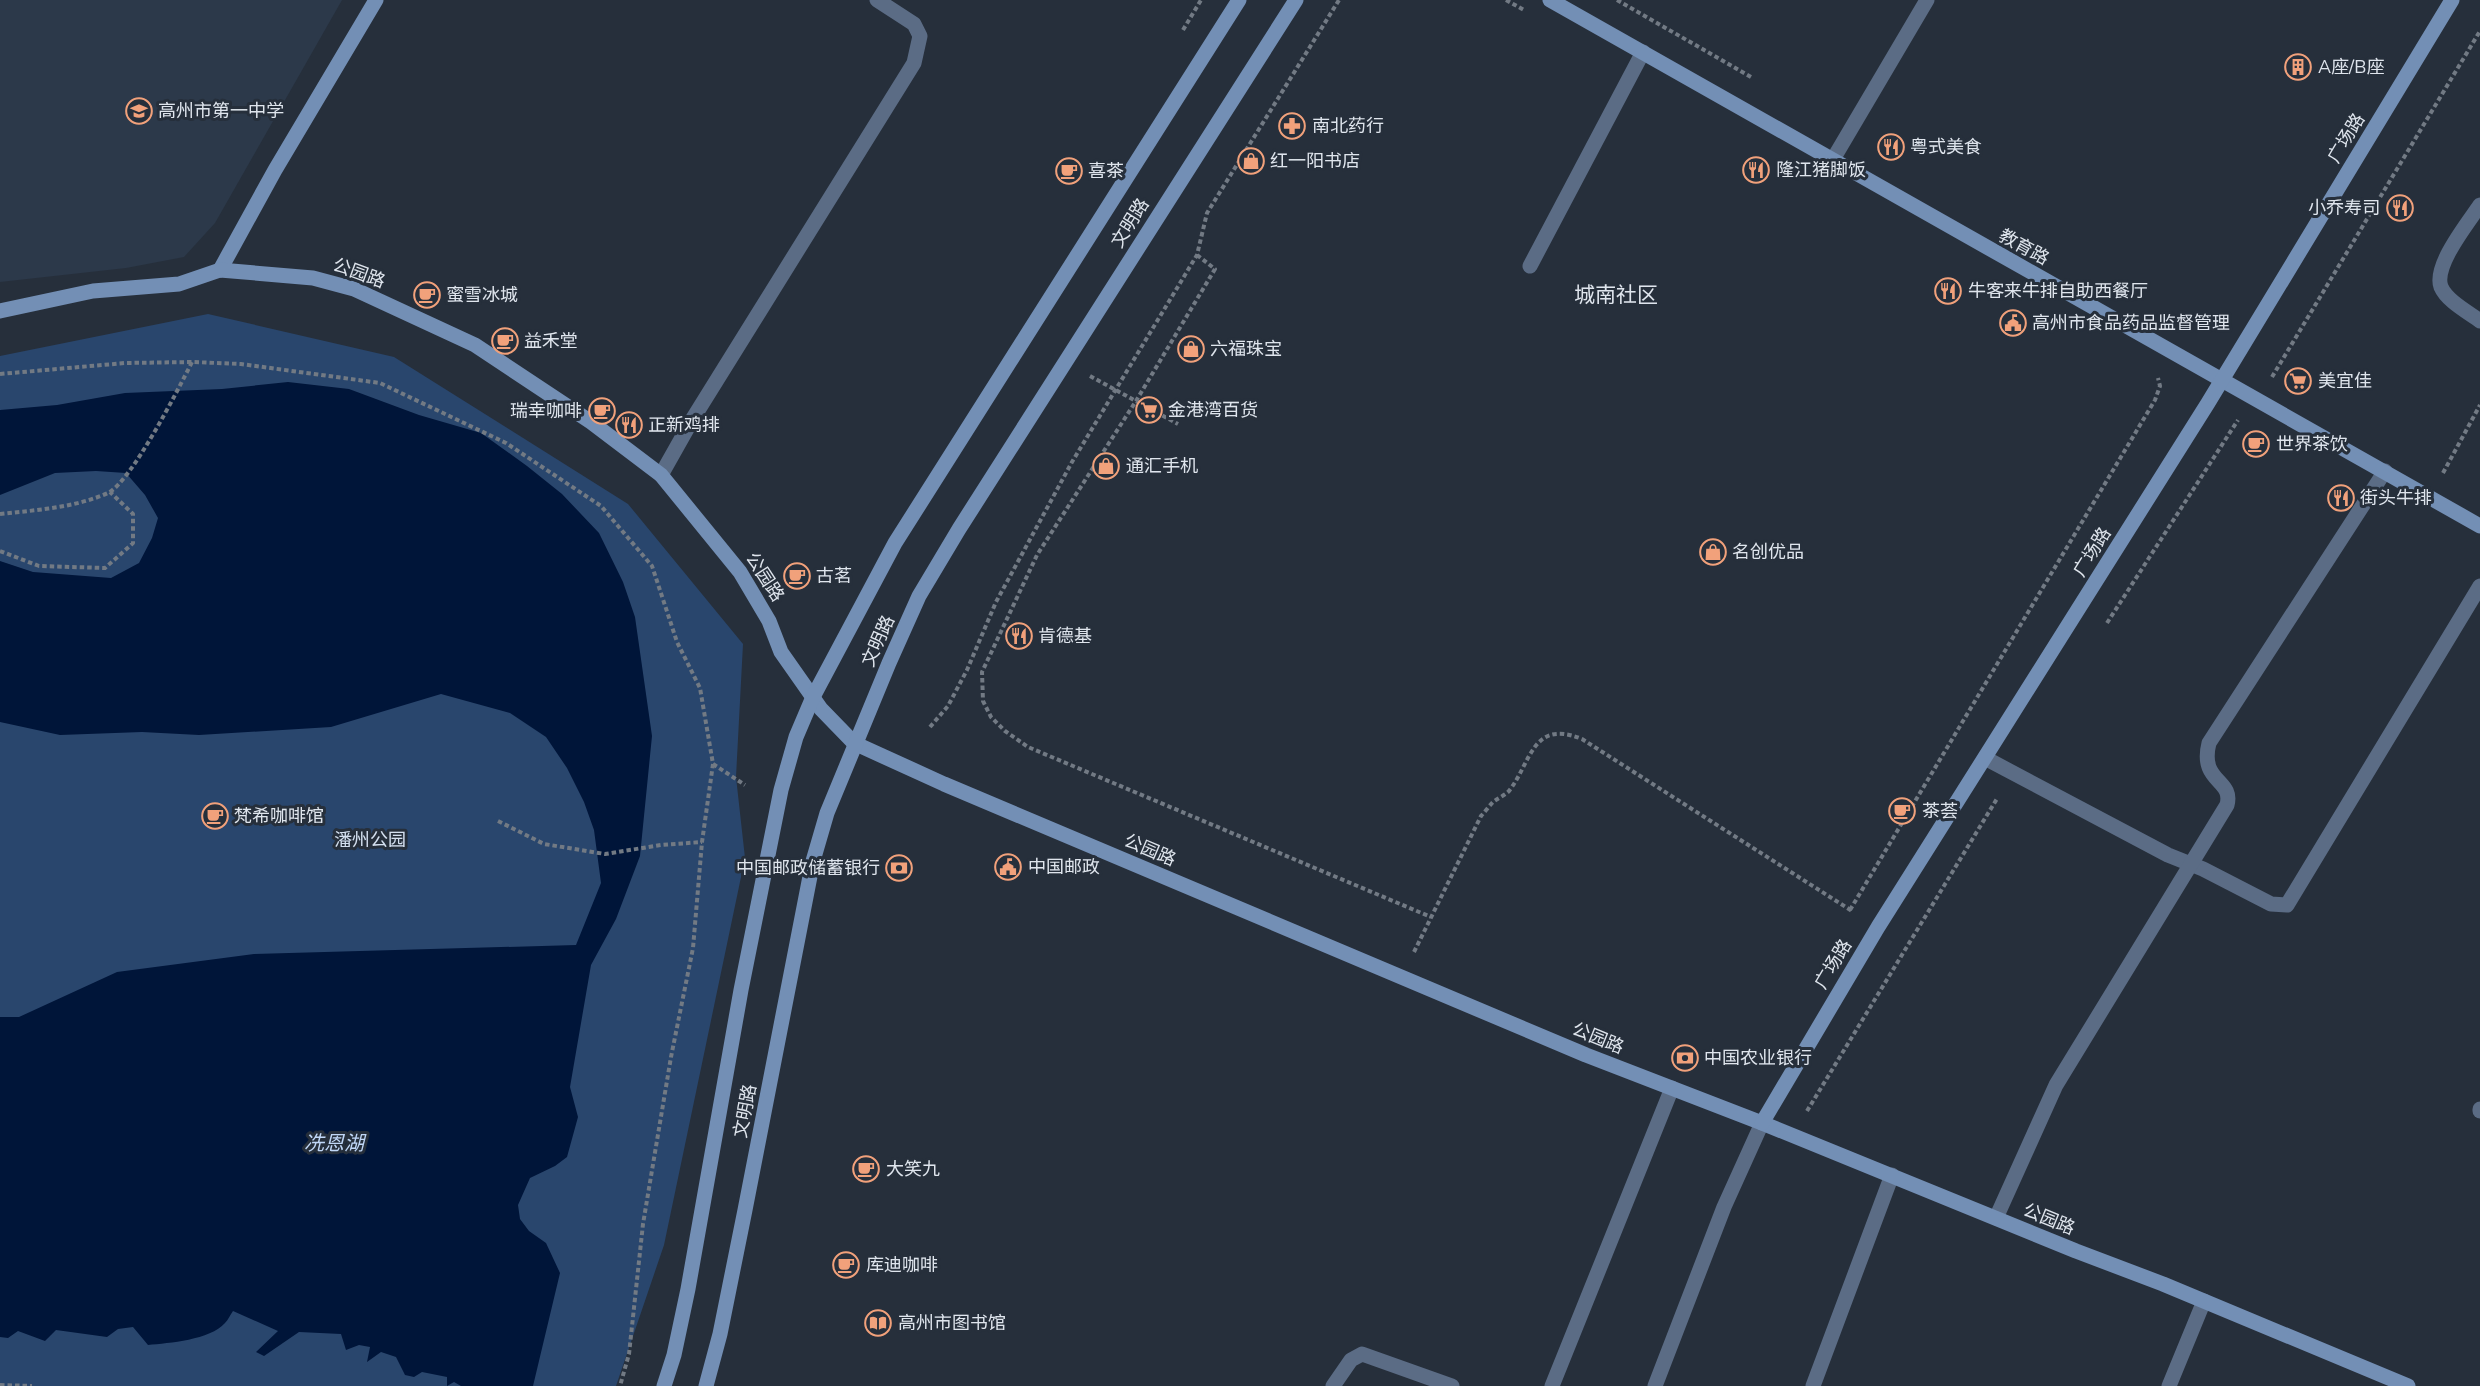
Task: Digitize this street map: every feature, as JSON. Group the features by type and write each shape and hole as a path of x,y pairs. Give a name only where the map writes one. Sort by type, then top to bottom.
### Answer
{"street":[{"path":"220,270 275,170 376,0"},
{"path":"660,475 914,63 920,36 914,24 877,0"},
{"name":"文明路","path":"664,1386 674,1355 688,1289 741,990 781,790 796,737 813,697 895,543 1239,0"},
{"name":"文明路","path":"706,1386 720,1334 813,861 826,813 854,743 919,596 1296,0"},
{"name":"教育路","path":"1550,0 2480,526"},
{"path":"1832,160 1927,0"},
{"name":"广场路","path":"1762,1123 1878,927 2222,381 2452,0"},
{"path":"1530,266 1643,52"},
{"path":"2480,205 2442,264 2439,276 2442,289 2451,299 2480,321"},
{"name":"公园路","path":"0,311 93,291 179,284 220,270 313,278 354,289 475,345 591,422 660,475 740,572 769,621 781,652 821,709 854,743 944,784 1586,1055 1762,1123 2204,1301 2382,1381 2408,1386"},
{"path":"1996,1218 2056,1085 2189,864 2223,813 2228,799 2226,790 2207,767 2209,743 2385,471"},
{"path":"1985,758 2168,855 2271,904 2287,905 2480,586"},
{"path":"1552,1386 1672,1088"},
{"path":"1655,1386 1724,1207 1762,1123"},
{"path":"1813,1386 1892,1175"},
{"path":"2169,1386 2204,1301"},
{"path":"1333,1386 1351,1360 1362,1354 1452,1386"}],"path":[{"path":"930,727 948,706 967,670 996,602 1025,545 1114,389 1197,255 1207,213 1339,0"},
{"path":"1506,0 1525,11"},
{"path":"2103,629 2238,419 2257,401 2480,31"},
{"path":"1197,255 1215,269 1136,401 1037,555 982,672 983,701 991,717 1005,731 1028,747 1431,917"},
{"path":"0,514 57,508 110,492 161,423 193,362"},
{"path":"0,374 125,363 193,362 241,364 380,383 506,443 601,506 652,566 677,642 700,688 713,764 702,842 693,948 670,1057 643,1224 629,1354 620,1386"},
{"path":"1065,362 1178,424"},
{"path":"1850,910 2155,400 2160,386 2159,378 2152,374"},
{"path":"2430,497 2480,405"},
{"path":"0,551 39,566 105,568 132,543 133,514 110,492"},
{"path":"1401,977 1481,816 1494,801 1508,791 1533,748 1553,733 1564,733 1582,739 1878,927"},
{"path":"713,764 746,785"},
{"path":"1792,1135 2012,773"},
{"path":"498,821 544,844 605,854 661,845 702,842"},
{"path":"0,1385 32,1386"}],"shaded area":[{"name":"高州市第一中学","path":"0,0 342,0 215,223 184,257 126,268 0,282"}],"green space":[{"name":"潘州公园","path":"208,314 394,357 628,504 743,644 736,777 745,858 664,1245 616,1386 0,1386 0,356"}],"water":[{"name":"冼恩湖","path":"288,382 349,389 419,415 481,433 562,494 599,533 623,582 635,617 652,736 640,856 616,919 591,965 570,1087 578,1117 567,1157 555,1166 530,1178 518,1205 520,1219 529,1231 546,1243 560,1273 533,1386 461,1386 454,1382 447,1386 447,1377 422,1372 414,1377 405,1375 396,1357 381,1352 367,1362 370,1347 359,1345 346,1350 341,1334 299,1332 264,1356 256,1352 278,1331 233,1311 225,1323 210,1333 189,1340 167,1343 148,1345 133,1327 118,1329 107,1337 56,1330 45,1341 18,1331 8,1338 0,1337 0,1017 19,1017 117,972 254,954 576,945 601,883 594,830 584,802 567,768 546,737 510,713 441,694 331,727 199,735 142,732 60,735 0,722 0,561 33,572 111,578 139,563 152,538 158,518 145,495 126,473 96,471 55,473 0,495 0,410 57,405 125,393 222,389"}],"place":[{"name":"A座/B座","path":"2298,67"},
{"name":"高州市第一中学","path":"139,111"},
{"name":"南北药行","path":"1292,126"},
{"name":"粤式美食","path":"1891,147"},
{"name":"红一阳书店","path":"1251,161"},
{"name":"隆江猪脚饭","path":"1756,170"},
{"name":"喜茶","path":"1069,171"},
{"name":"小乔寿司","path":"2400,208"},
{"name":"牛客来牛排自助西餐厅","path":"1948,291"},
{"name":"蜜雪冰城","path":"427,295"},
{"name":"高州市食品药品监督管理","path":"2013,323"},
{"name":"益禾堂","path":"505,341"},
{"name":"六福珠宝","path":"1191,349"},
{"name":"美宜佳","path":"2298,381"},
{"name":"金港湾百货","path":"1149,410"},
{"name":"瑞幸咖啡","path":"602,411"},
{"name":"正新鸡排","path":"629,425"},
{"name":"世界茶饮","path":"2256,444"},
{"name":"通汇手机","path":"1106,466"},
{"name":"街头牛排","path":"2341,498"},
{"name":"名创优品","path":"1713,552"},
{"name":"古茗","path":"797,576"},
{"name":"肯德基","path":"1019,636"},
{"name":"茶荟","path":"1902,811"},
{"name":"梵希咖啡馆","path":"215,816"},
{"name":"中国邮政","path":"1008,867"},
{"name":"中国邮政储蓄银行","path":"899,868"},
{"name":"中国农业银行","path":"1685,1058"},
{"name":"大笑九","path":"866,1169"},
{"name":"库迪咖啡","path":"846,1265"},
{"name":"高州市图书馆","path":"878,1323"}],"district":[{"name":"城南社区","path":"1616,295"}]}
